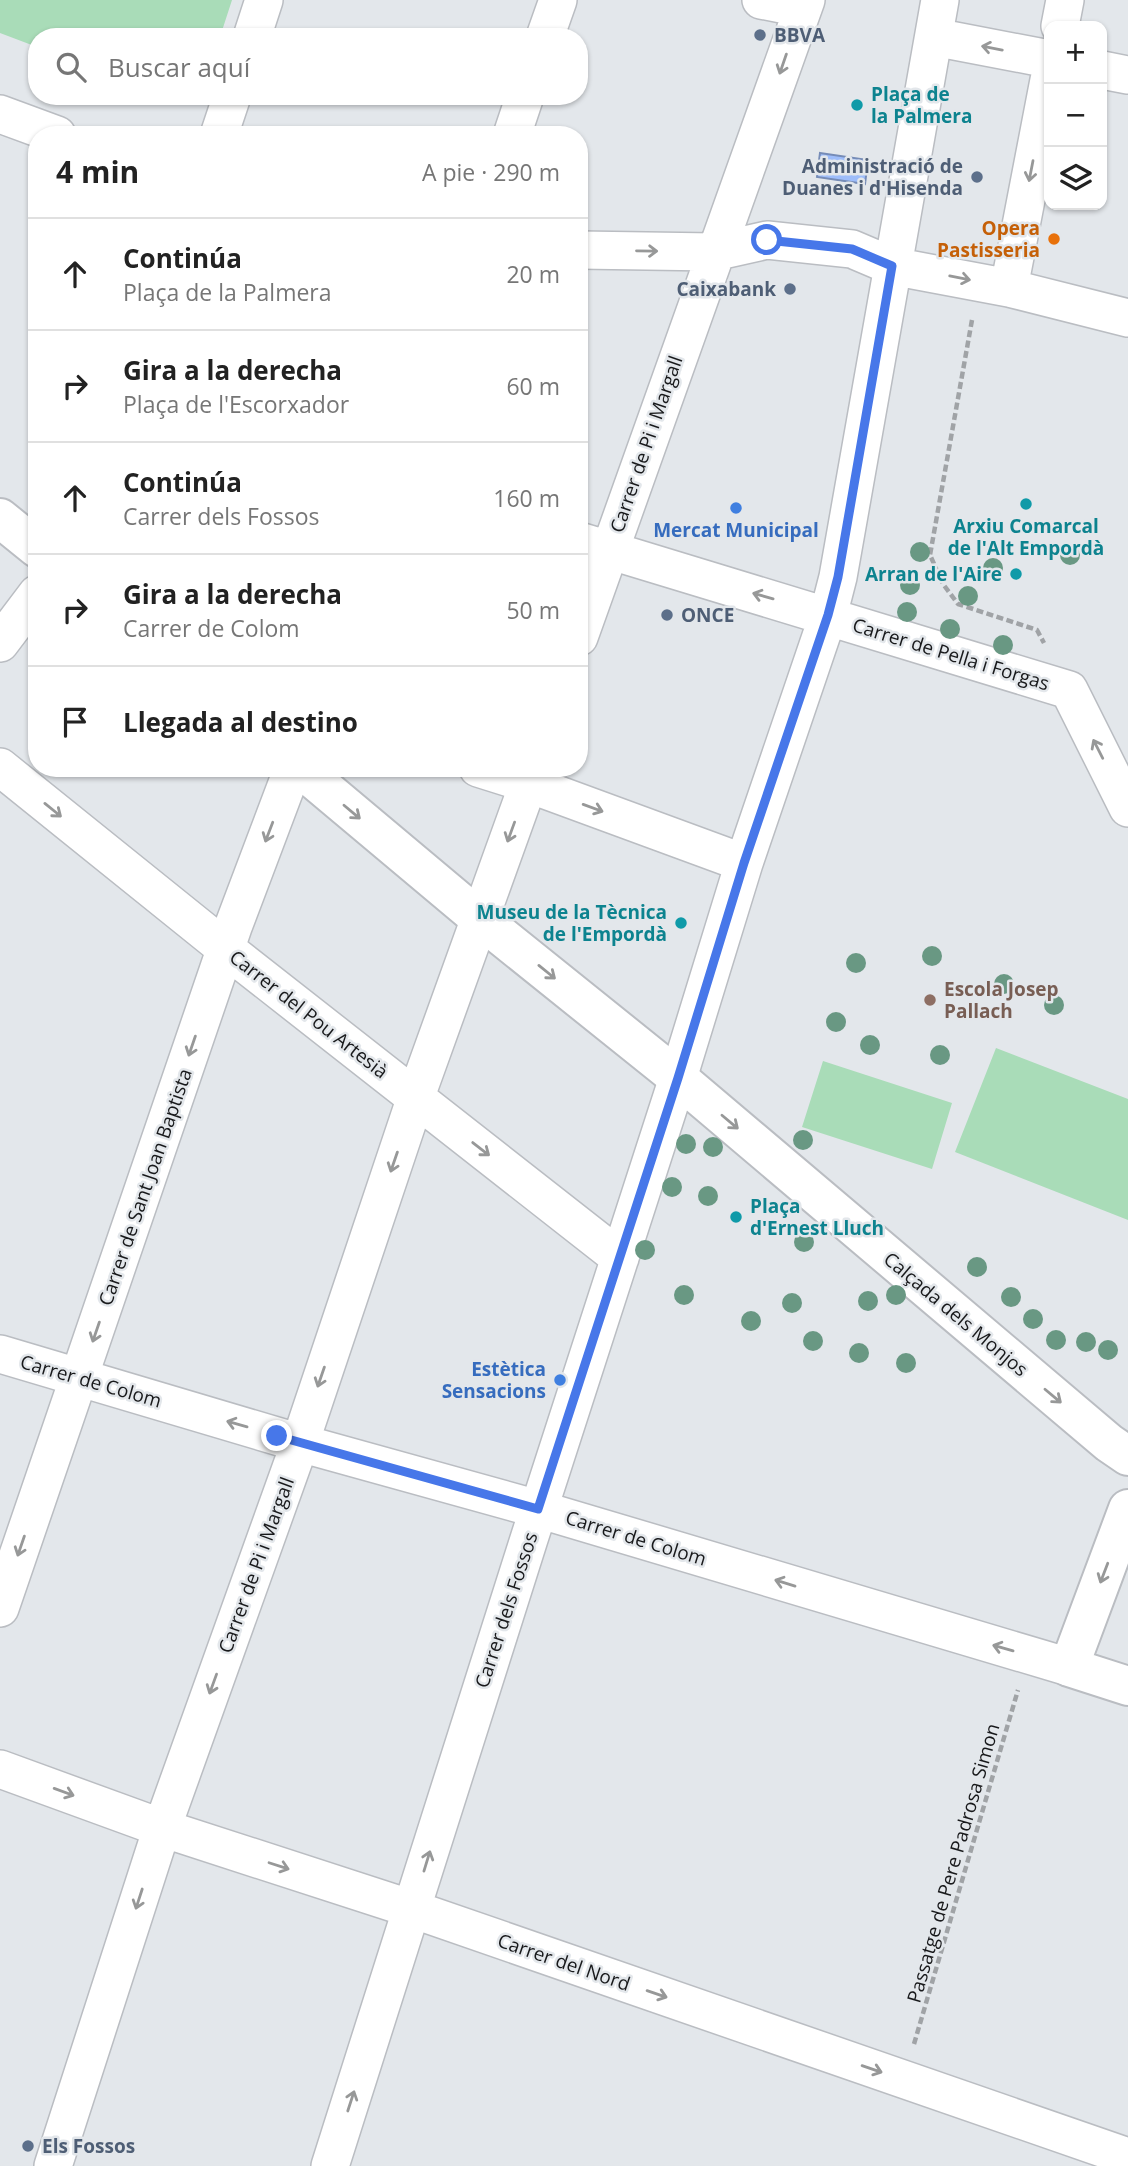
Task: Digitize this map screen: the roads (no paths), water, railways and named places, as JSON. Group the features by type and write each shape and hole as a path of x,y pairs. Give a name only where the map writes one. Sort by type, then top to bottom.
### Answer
{"street":[{"path":"255,28 264,0"},
{"path":"548,28 558,0"},
{"path":"714,252 804,4 761,0"},
{"path":"892,266 940,0"},
{"path":"1061,21 1065,0"},
{"path":"934,37 1044,58"},
{"path":"1107,71 1128,75"},
{"path":"994,285 1048,84"},
{"path":"222,126 229,105"},
{"path":"515,126 522,105"},
{"path":"0,114 33,126"},
{"path":"588,250 714,252 767,240 852,249 892,266 994,285 1128,318"},
{"name":"Carrer de Pi i Margall","path":"588,582 594,546 654,422 714,252"},
{"name":"Carrer dels Fossos","path":"330,2166 678,1078 744,863 828,615 840,564 892,266"},
{"path":"0,518 28,541"},
{"name":"Carrer de Pella i Forgas","path":"594,546 1069,690 1128,808"},
{"path":"0,643 28,606"},
{"name":"Carrer del Pou Artesià","path":"0,767 226,949 620,1258"},
{"name":"Carrer de Sant Joan Baptista","path":"0,1608 226,949 290,777"},
{"name":"Calçada dels Monjos","path":"311,777 480,919 678,1078 1109,1443 1128,1456"},
{"name":"Carrer de Pi i Margall","path":"53,2166 162,1828 300,1443 416,1097 531,777"},
{"path":"533,777 744,863"},
{"name":"Carrer de Colom","path":"0,1354 300,1443 538,1509 1069,1667"},
{"path":"1128,1509 1069,1667 1128,1686"},
{"name":"Carrer del Nord","path":"0,1769 162,1828 412,1909 1128,2157"}],"water":[{"path":"820,153 868,160 865,184 817,177"}],"place":[{"name":"BBVA","path":"760,35"},
{"name":"Plaça de la Palmera","path":"857,105"},
{"name":"Administració de Duanes i d'Hisenda","path":"977,177"},
{"name":"Opera Pastisseria","path":"1054,239"},
{"name":"Caixabank","path":"790,289"},
{"name":"Arxiu Comarcal de l'Alt Empordà","path":"1026,504"},
{"name":"Mercat Municipal","path":"736,508"},
{"name":"Arran de l'Aire","path":"1016,574"},
{"name":"ONCE","path":"667,615"},
{"name":"Museu de la Tècnica de l'Empordà","path":"681,923"},
{"name":"Escola Josep Pallach","path":"930,1000"},
{"name":"Plaça d'Ernest Lluch","path":"736,1217"},
{"name":"Estètica Sensacions","path":"560,1380"},
{"name":"Els Fossos","path":"28,2146"}]}
